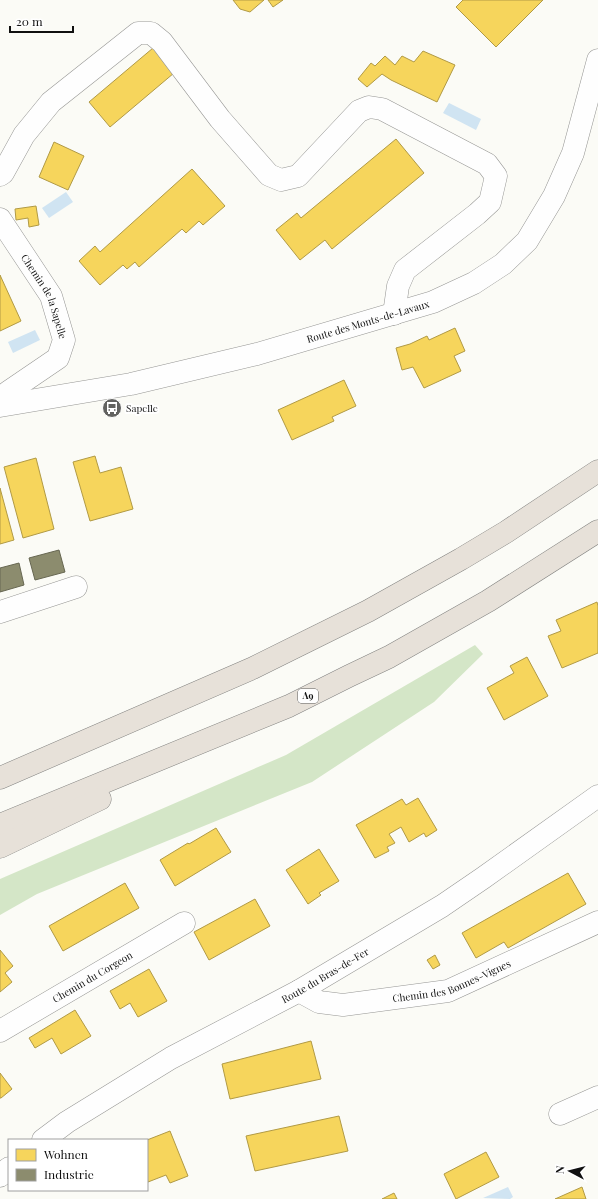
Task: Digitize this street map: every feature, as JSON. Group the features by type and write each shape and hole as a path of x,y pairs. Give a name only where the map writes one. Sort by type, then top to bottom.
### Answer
{"highway":[{"path":"0,778 253,668 368,611 506,532 598,471"},
{"name":"A9","path":"0,847 389,657 488,601 598,531"},
{"name":"A9","path":"0,825 289,706"},
{"path":"0,775 28,766"}],"street":[{"path":"0,175 3,173 24,135 52,102 138,33 151,33 162,42 220,119 268,175 282,180 298,176 359,111 369,107 382,109 487,164 496,176 490,202 477,214 405,270 398,286 394,314"},
{"name":"Route des Monts-de-Lavaux","path":"0,406 131,384 257,354 433,302 474,283 503,264 527,241 554,196 572,153 598,60"},
{"name":"Chemin de la Sapelle","path":"0,219 51,296 64,340 58,358 0,399"},
{"path":"0,612 76,587"},
{"name":"Route du Bras-de-Fer","path":"44,1139 67,1122 171,1058 299,990 442,906 598,796"},
{"name":"Chemin des Bonnes-Vignes","path":"299,990 319,1002 343,1005 448,991 598,922"},
{"name":"Chemin du Corgeon","path":"0,1031 184,923"},
{"path":"560,1114 598,1097"},
{"path":"0,1176 8,1169"}],"green space":[{"path":"475,645 483,654 434,702 312,782 37,894 0,915 0,879 286,755"}],"water":[{"path":"449,103 481,119 476,130 443,113"},
{"path":"66,192 73,202 49,218 42,208"},
{"path":"35,330 40,340 13,353 8,342"},
{"path":"508,1187 513,1197 510,1199 483,1198"}],"building: Wohnen":[{"path":"233,0 264,0 250,12 240,9"},
{"path":"268,0 283,0 273,7"},
{"path":"463,0 543,0 496,47 456,7"},
{"path":"153,48 174,73 110,127 89,102"},
{"path":"423,51 455,65 437,102 391,80 382,74 367,87 358,79 371,63 375,66 385,56 395,65 402,56 414,62"},
{"path":"396,139 424,173 332,249 325,240 300,260 276,230 297,213 301,218"},
{"path":"54,142 84,156 68,190 39,177"},
{"path":"192,169 225,206 203,225 199,221 186,233 182,229 139,267 135,262 127,269 123,265 100,285 79,261 95,246 100,252"},
{"path":"36,206 39,225 29,227 28,218 16,220 15,209"},
{"path":"0,275 21,321 0,331"},
{"path":"455,328 465,351 454,356 461,371 424,388 413,367 402,370 396,348 410,344 427,336 429,340"},
{"path":"344,380 356,406 332,417 334,421 292,440 278,410"},
{"path":"95,456 100,473 121,467 133,509 90,521 73,462"},
{"path":"36,458 54,529 23,538 4,467"},
{"path":"0,488 14,540 0,544"},
{"path":"597,602 598,653 562,668 548,636 561,631 556,620"},
{"path":"527,657 548,696 504,720 487,688 514,673 510,666"},
{"path":"418,798 437,830 426,837 424,833 409,842 401,827 389,834 395,843 387,847 389,851 375,858 356,825 402,799 406,805"},
{"path":"216,828 231,852 175,886 160,860"},
{"path":"319,849 339,881 319,893 321,895 308,904 286,870"},
{"path":"568,873 586,904 508,948 504,942 476,958 462,933"},
{"path":"125,883 139,908 63,951 49,926"},
{"path":"255,899 270,926 209,960 194,932"},
{"path":"0,950 13,966 5,973 12,982 0,992"},
{"path":"435,955 440,965 433,969 427,960"},
{"path":"149,969 167,1001 138,1017 130,1003 120,1009 110,991"},
{"path":"75,1010 91,1036 61,1054 52,1038 35,1048 29,1038"},
{"path":"311,1041 321,1079 230,1099 222,1064"},
{"path":"0,1073 12,1089 1,1098 0,1098"},
{"path":"339,1116 348,1151 255,1171 246,1136"},
{"path":"170,1131 188,1176 170,1183 166,1175 148,1182 148,1140"},
{"path":"486,1152 499,1177 456,1199 444,1174"},
{"path":"582,1187 586,1199 555,1199"},
{"path":"394,1193 397,1199 382,1199"}],"building: Industrie":[{"path":"59,550 65,572 35,580 29,558"},
{"path":"19,563 24,585 0,592 0,568"}],"place":[{"name":"Sapelle","path":"112,408"}]}
